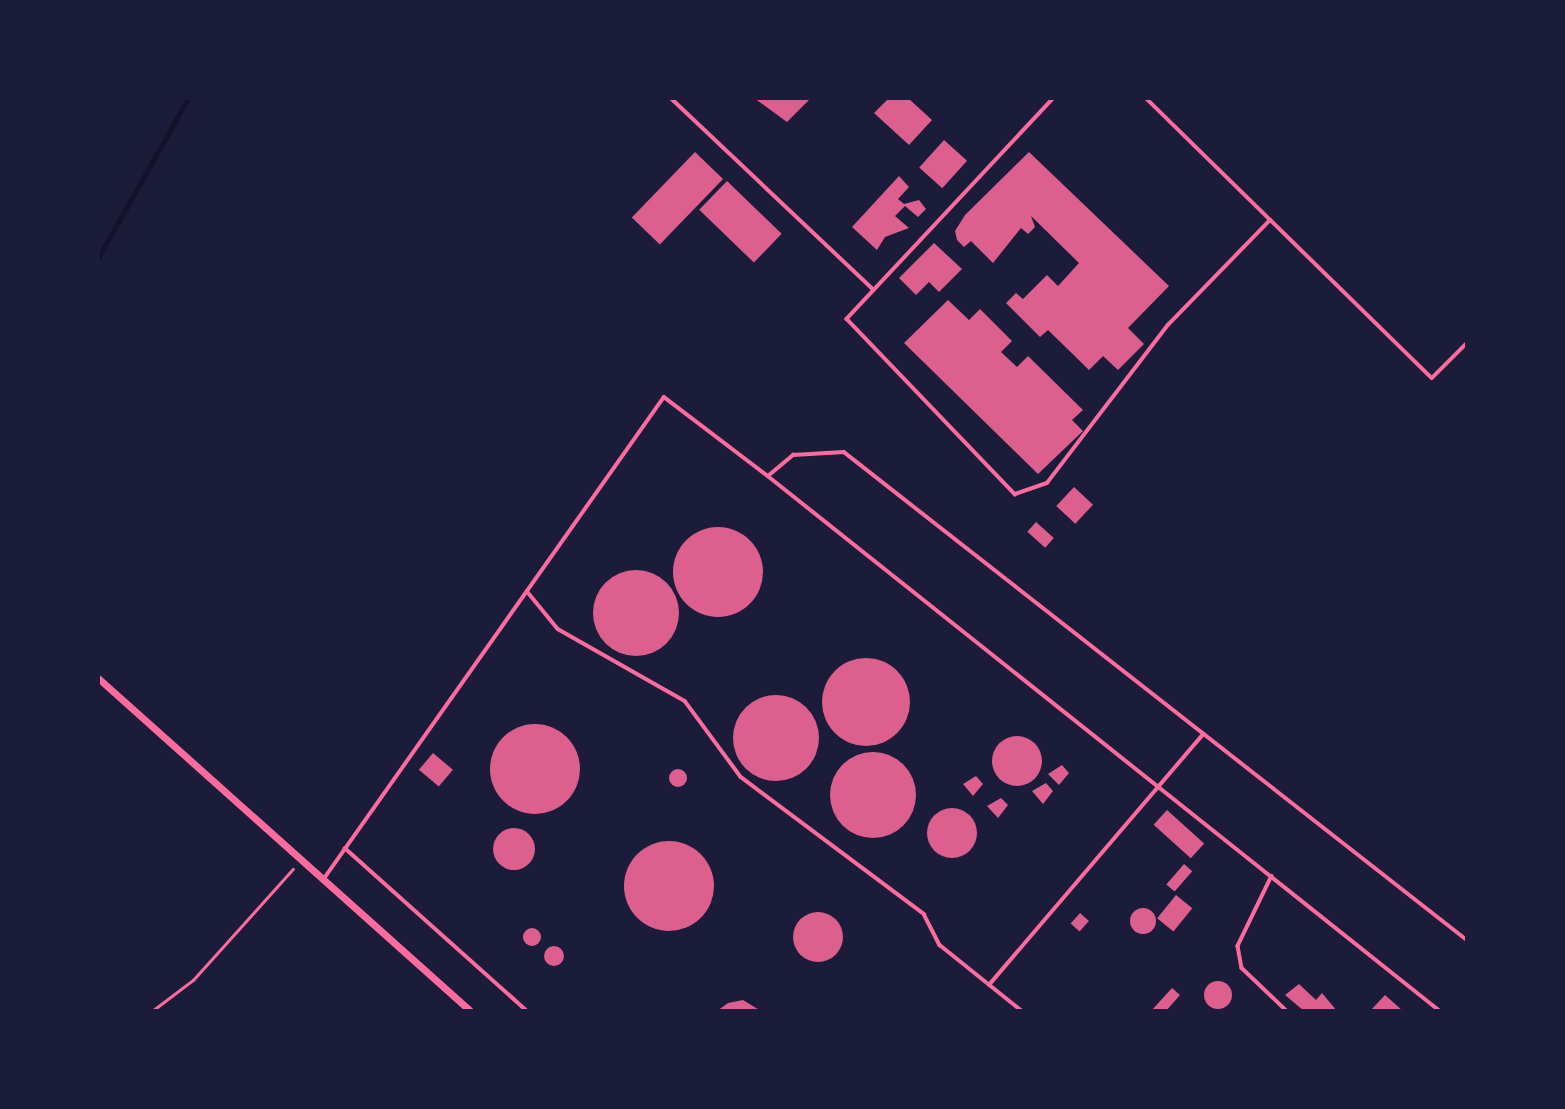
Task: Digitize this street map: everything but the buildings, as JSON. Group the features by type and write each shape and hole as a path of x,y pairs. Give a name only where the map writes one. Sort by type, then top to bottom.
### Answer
{"street":[{"path":"98,678 299,861 470,1011"}],"lane":[{"path":"671,98 874,290"},
{"path":"1054,98 847,318 1015,494 1048,483 1168,325 1270,220"},
{"path":"1146,98 1432,378 1467,343"},
{"path":"322,881 664,397 768,476 1440,1011"},
{"path":"768,476 793,455 844,452 1467,940"},
{"path":"527,591 558,629 685,701 741,777 924,914 940,945 1022,1011"},
{"path":"989,985 1203,734"},
{"path":"345,848 527,1011"},
{"path":"1272,876 1238,946 1242,968 1287,1011"}],"path":[{"path":"152,1011 193,980 299,861"}],"waterway":[{"path":"98,258 188,98"}]}
